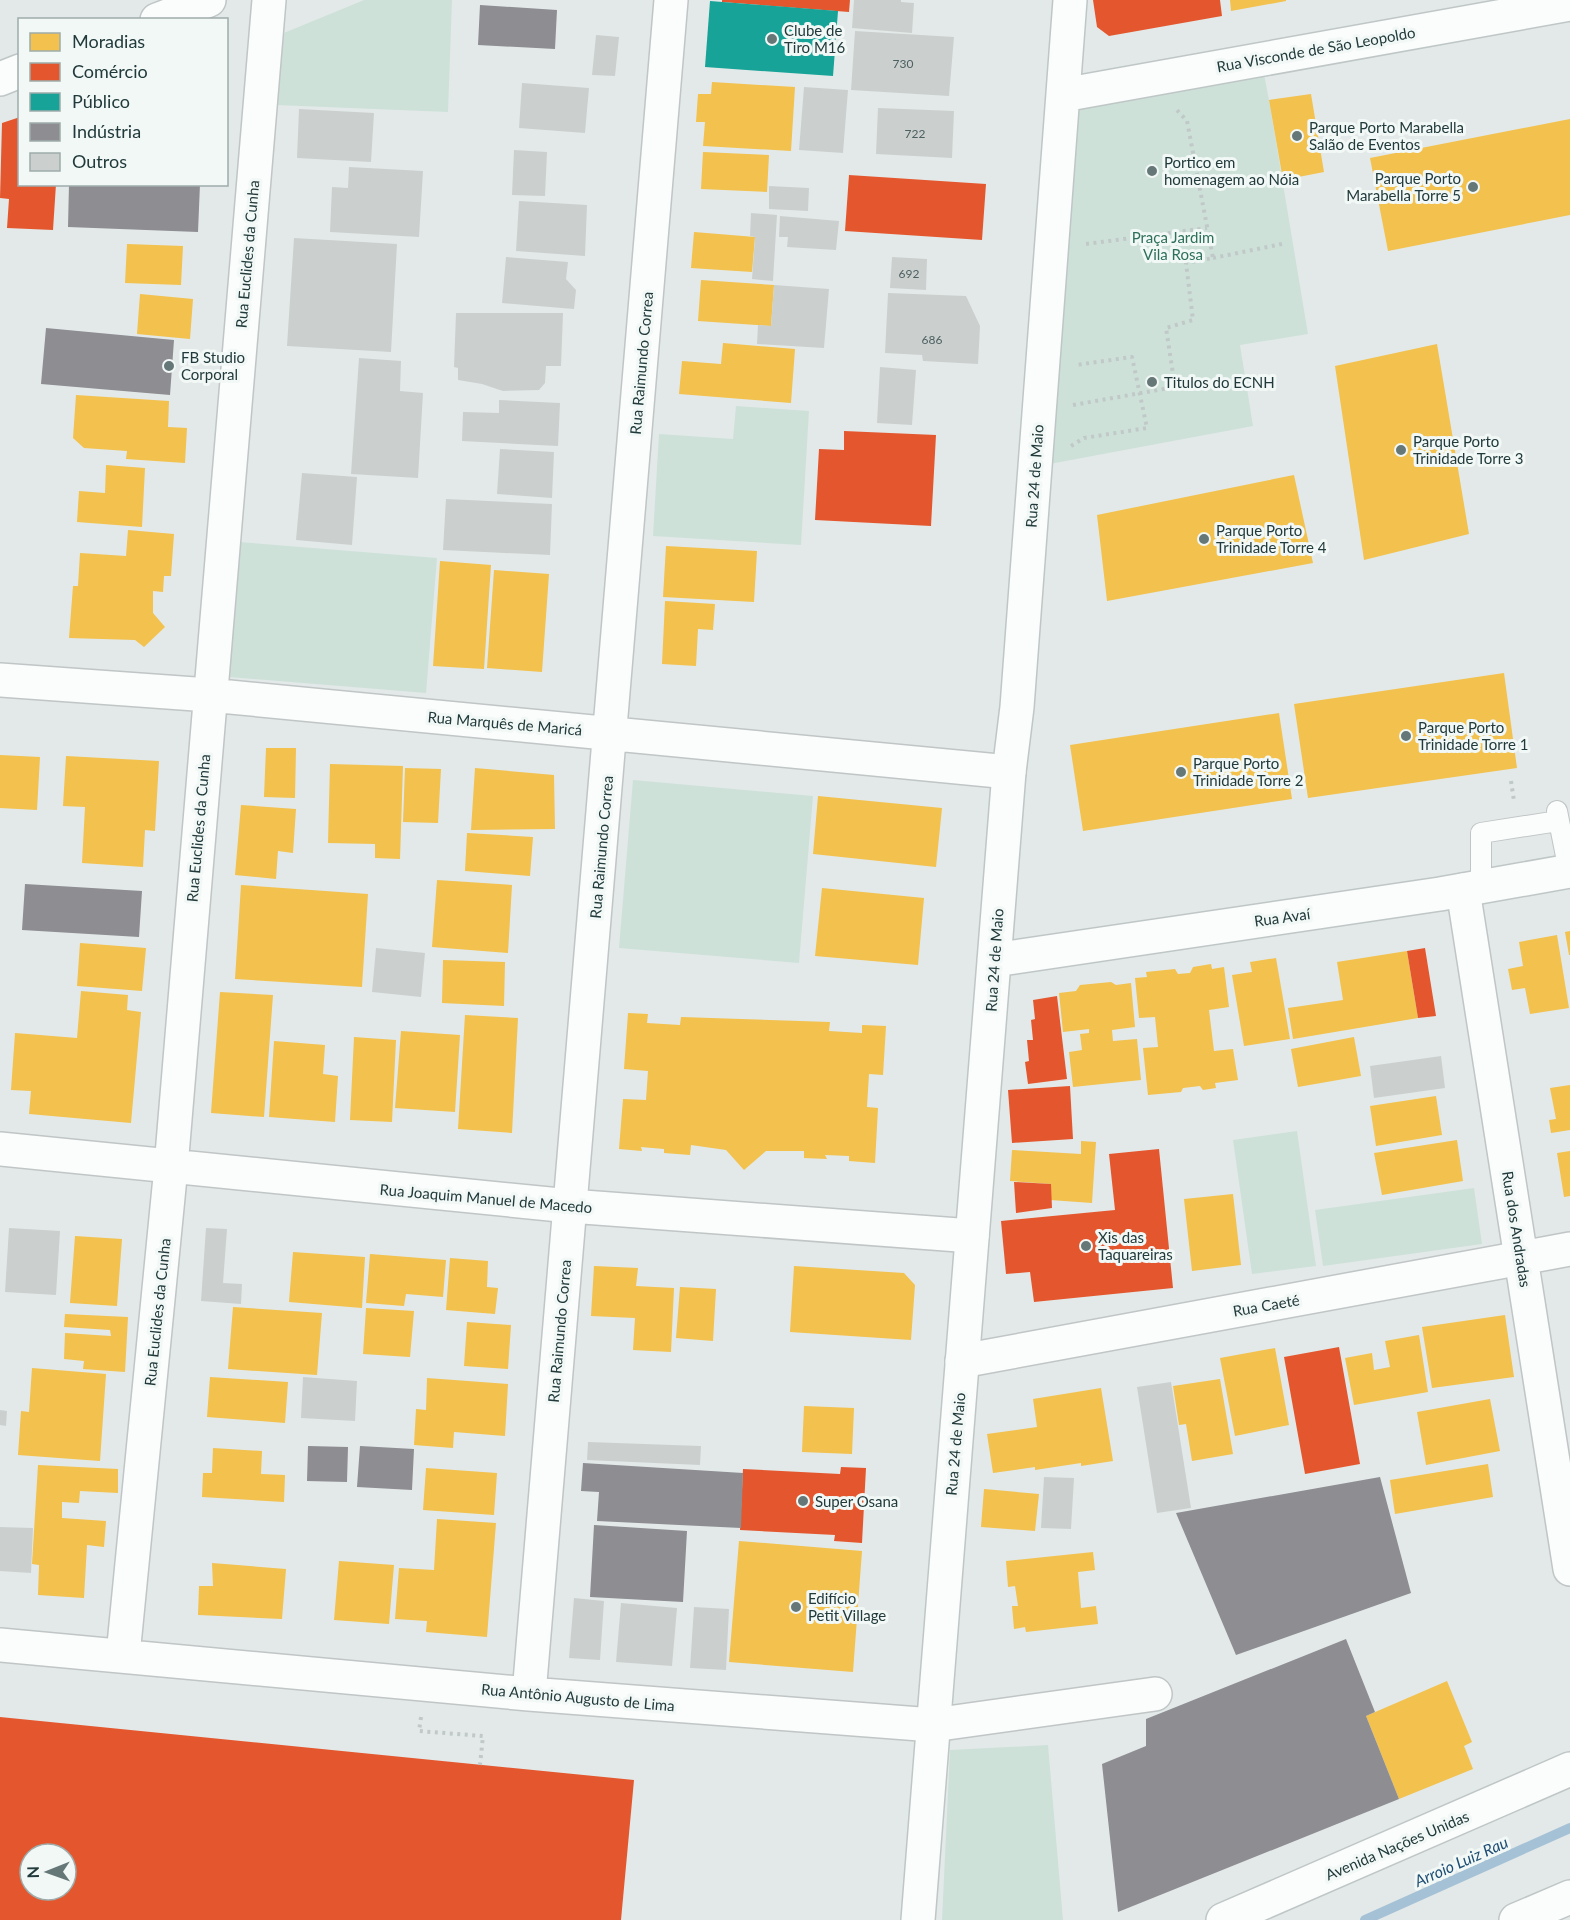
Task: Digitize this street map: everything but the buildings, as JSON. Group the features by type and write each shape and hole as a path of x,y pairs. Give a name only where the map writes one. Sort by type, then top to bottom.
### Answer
{"street":[{"path":"162,18 209,0"},
{"name":"Rua Euclides da Cunha","path":"123,1655 171,1167 269,0"},
{"name":"Rua Raimundo Correa","path":"529,1694 671,0"},
{"name":"Rua 24 de Maio","path":"918,1920 1009,772 1017,707 1070,0"},
{"name":"Rua Visconde de São Leopoldo","path":"1063,95 1570,4"},
{"path":"0,79 18,72"},
{"name":"Rua Marquês de Maricá","path":"0,680 209,695 1009,772"},
{"name":"Rua Avaí","path":"994,960 1472,889 1570,871"},
{"name":"Rua dos Andradas","path":"1472,889 1521,1258 1570,1569"},
{"name":"Rua Joaquim Manuel de Macedo","path":"0,1149 570,1206 972,1236"},
{"name":"Rua Caeté","path":"962,1361 1570,1249"},
{"name":"Rua Antônio Augusto de Lima","path":"0,1645 529,1694 933,1725 1155,1694"},
{"name":"Avenida Nações Unidas","path":"1223,1920 1570,1769"},
{"path":"1516,1920 1570,1897"}],"lane":[{"path":"1472,889 1481,833 1557,816 1570,871"}],"path":[{"path":"1148,79 1187,121 1213,258"},
{"path":"1198,178 1209,176"},
{"path":"1086,244 1208,228"},
{"path":"1039,410 1175,387 1166,328 1193,320 1186,263 1282,244"},
{"path":"1042,369 1132,357 1147,428 1084,438"},
{"path":"419,1731 483,1736 480,1765"}],"green space":[{"path":"364,0 452,0 448,112 276,105 279,35"},
{"name":"Praça Jardim Vila Rosa","path":"1261,59 1308,334 1240,345 1253,426 1039,466 1063,95"},
{"path":"736,406 809,411 801,545 653,536 659,434 733,439"},
{"path":"239,542 437,558 426,693 229,677"},
{"path":"633,780 813,796 799,963 619,948"},
{"path":"1297,1131 1316,1266 1252,1274 1233,1140"},
{"path":"1474,1188 1482,1244 1323,1266 1315,1210"},
{"path":"1048,1745 1063,1920 942,1920 950,1750"}],"waterway":[{"name":"Arroio Luiz Rau","path":"1365,1920 1570,1828"}],"place":[{"name":"Clube de Tiro M16","path":"772,39"},
{"name":"Parque Porto Marabella Salão de Eventos","path":"1297,136"},
{"name":"Portico em homenagem ao Nóia","path":"1152,171"},
{"name":"Parque Porto Marabella Torre 5","path":"1473,187"},
{"name":"FB Studio Corporal","path":"169,366"},
{"name":"Titulos do ECNH","path":"1152,382"},
{"name":"Parque Porto Trinidade Torre 3","path":"1401,450"},
{"name":"Parque Porto Trinidade Torre 4","path":"1204,539"},
{"name":"Parque Porto Trinidade Torre 1","path":"1406,736"},
{"name":"Parque Porto Trinidade Torre 2","path":"1181,772"},
{"name":"Xis das Taquareiras","path":"1086,1246"},
{"name":"Super Osana","path":"803,1501"},
{"name":"Edifício Petit Village","path":"796,1607"}]}
